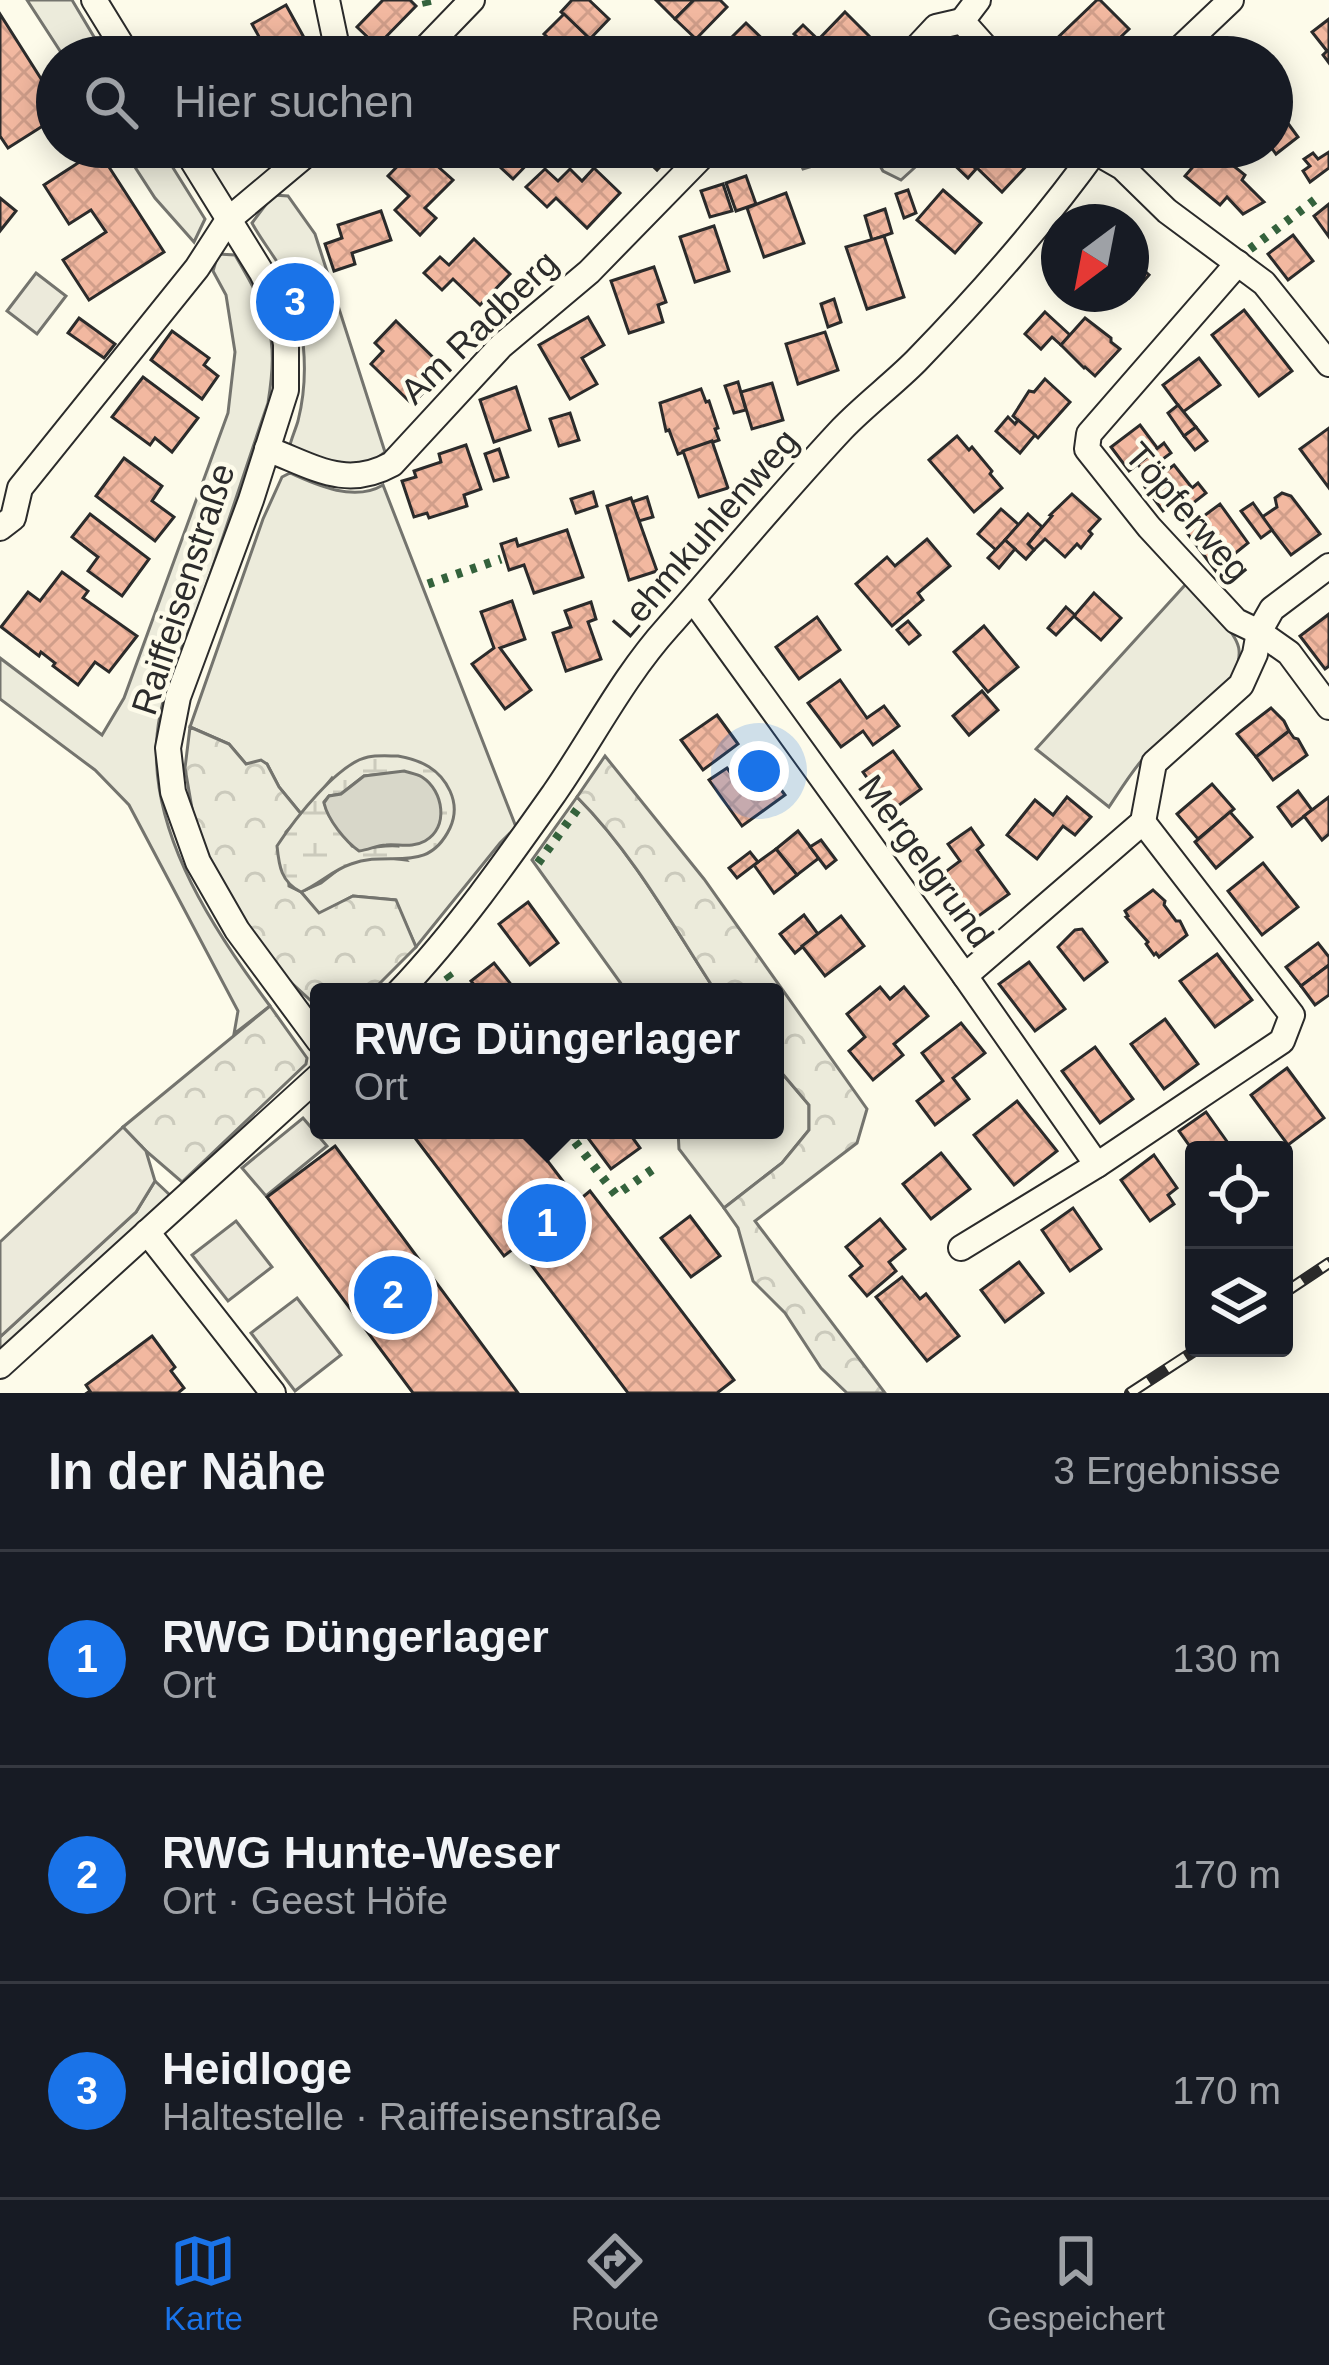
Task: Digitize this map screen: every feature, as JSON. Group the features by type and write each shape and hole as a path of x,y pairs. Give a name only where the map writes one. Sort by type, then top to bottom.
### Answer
{"street":[{"path":"94,0 116,36"},
{"path":"328,0 335,36"},
{"path":"437,36 472,0"},
{"path":"928,36 936,27 962,21 978,0"},
{"path":"1193,36 1231,0"},
{"path":"962,21 975,36"},
{"name":"Raiffeisenstraße","path":"197,168 279,308 286,344 286,390 178,697 169,748 173,792 198,862 237,930 310,1029"},
{"path":"0,528 13,518 20,488 197,268 229,220 290,168"},
{"name":"Am Radberg","path":"267,449 340,476 371,475 392,464 501,346 589,272 691,168"},
{"name":"Lehmkuhlenweg","path":"407,983 438,949 556,790 666,628 844,426 968,307 1052,212 1080,168"},
{"path":"1124,168 1167,211 1264,283 1329,364"},
{"name":"Töpferweg","path":"1238,263 1089,434 1088,449 1150,527 1236,621 1259,632"},
{"path":"965,976 1143,822 1154,763 1240,685 1272,608 1329,566"},
{"name":"Mergelgrund","path":"694,601 1097,1165"},
{"path":"1259,632 1289,652 1329,706"},
{"path":"961,1248 1097,1165 1282,1041 1292,1016 1143,822"},
{"path":"0,1366 310,1084"},
{"path":"147,1232 273,1393"}],"green space":[{"path":"27,0 72,0 93,36 50,36"},
{"path":"136,168 173,168 205,219 194,242"},
{"path":"881,168 914,168 901,180"},
{"path":"273,195 288,196 315,234 385,452 357,469 289,449 304,384 301,326 283,272 252,223"},
{"path":"218,254 235,255 263,309 271,342 271,379 268,403 168,686 156,754 160,793 185,870 225,942 270,1006 234,1034 238,1011 129,805 95,770 0,699 0,658 102,735 124,698 228,413 235,352 226,295 213,271"},
{"path":"290,473 349,492 383,485 516,827 416,947 395,900 353,896 319,914 301,892 344,865 382,857 406,860 332,778 302,815 267,764 246,764 229,744 190,727 263,519 282,477"},
{"path":"1186,584 1232,633 1239,650 1237,665 1219,693 1148,753 1109,807 1036,749"},
{"path":"190,727 229,744 246,764 261,760 267,764 302,815 286,832 289,886 319,913 353,896 396,900 416,947 380,983 310,983 310,1000 273,966 207,859 185,768"},
{"path":"394,756 429,767 450,791 454,814 441,843 419,857 366,860 301,892 294,888 282,873 277,846 294,822 356,761","holes":["404,772 398,846 352,846 324,802 364,776"]},
{"path":"605,756 704,879 778,983 710,983 634,866 577,797"},
{"path":"577,797 634,866 710,983 621,983 532,860"},
{"path":"784,992 867,1109 857,1143 755,1221 885,1393 847,1393 821,1368 785,1313 753,1281 738,1228 724,1208 782,1163 809,1130 809,1105 784,1076"},
{"path":"270,1006 307,1058 306,1064 182,1182 123,1127"},
{"path":"784,1076 809,1105 809,1130 782,1163 724,1208 679,1149 678,1139 784,1139"},
{"path":"155,1181 172,1197 0,1353 0,1337 136,1212"}],"shaded area":[{"path":"36,273 66,296 37,334 7,311"},
{"path":"404,771 422,777 435,791 441,809 438,827 420,843 359,851 338,830 324,803 364,776"},
{"path":"303,1118 310,1126 310,1139 321,1139 327,1146 266,1196 242,1168"},
{"path":"123,1127 146,1151 155,1181 136,1212 0,1337 0,1242"},
{"path":"236,1221 272,1267 228,1301 192,1255"},
{"path":"297,1298 341,1355 295,1391 251,1333"}],"building":[{"path":"383,0 410,0 416,6 387,36 366,36 357,27"},
{"path":"572,0 589,0 609,19 593,36 587,36 561,12"},
{"path":"656,0 694,0 675,19"},
{"path":"694,0 720,0 727,7 699,36 675,19"},
{"path":"1097,0 1129,29 1122,36 1059,36"},
{"path":"286,5 303,36 259,36 252,24"},
{"path":"845,12 869,36 822,36"},
{"path":"0,14 36,71 36,130 8,148 0,136"},
{"path":"564,14 587,36 546,36"},
{"path":"1329,19 1329,63 1323,55 1327,51 1312,32"},
{"path":"746,23 759,36 733,36"},
{"path":"803,25 814,36 796,36"},
{"path":"1329,152 1329,168 1310,182 1303,171 1310,166 1304,159 1313,153 1318,159"},
{"path":"70,168 110,168 164,252 89,300 63,260 106,232 91,210 69,224 44,185"},
{"path":"396,168 440,168 453,180 425,208 436,218 420,235 395,210 409,196 388,176"},
{"path":"501,168 524,168 513,179"},
{"path":"594,168 620,193 587,228 556,198 547,207 526,187 545,169 558,181 570,169 582,181"},
{"path":"958,168 976,169 968,178"},
{"path":"977,168 1024,168 1002,192"},
{"path":"1192,168 1236,168 1264,202 1243,214 1227,197 1220,205 1185,176"},
{"path":"746,176 756,204 736,211 726,183"},
{"path":"723,184 732,211 710,217 701,191"},
{"path":"908,190 916,213 904,218 896,194"},
{"path":"943,190 981,223 955,253 917,220"},
{"path":"786,193 804,243 764,257 747,208"},
{"path":"0,198 16,211 0,231"},
{"path":"1329,204 1329,237 1314,216"},
{"path":"885,209 892,233 872,240 865,216"},
{"path":"381,211 391,240 352,253 355,264 334,271 325,244 342,238 338,225"},
{"path":"714,226 729,271 695,282 680,237"},
{"path":"1293,235 1313,261 1288,280 1268,254"},
{"path":"884,236 904,297 867,309 846,247"},
{"path":"474,239 510,274 480,305 453,279 442,290 424,273 440,257 449,265"},
{"path":"654,267 666,302 658,305 663,322 629,333 611,281"},
{"path":"834,299 841,322 828,327 821,304"},
{"path":"1244,310 1292,371 1259,396 1212,335"},
{"path":"1045,312 1070,335 1061,345 1052,337 1041,349 1025,334"},
{"path":"588,317 604,345 582,358 597,384 570,399 539,345"},
{"path":"79,318 115,344 104,358 68,333"},
{"path":"1085,318 1120,349 1095,376 1061,345"},
{"path":"396,321 446,370 412,404 371,364 383,351 375,343"},
{"path":"172,331 209,358 204,365 218,376 202,399 151,360"},
{"path":"825,332 838,370 798,384 786,344"},
{"path":"1199,358 1220,385 1183,412 1163,385"},
{"path":"143,377 198,418 172,452 155,438 150,445 112,417"},
{"path":"1045,379 1070,402 1038,438 1013,416 1029,391 1034,392"},
{"path":"738,382 746,410 734,413 725,386"},
{"path":"772,383 783,420 752,429 741,392"},
{"path":"516,387 530,430 494,442 480,400"},
{"path":"701,389 719,440 678,454 666,431 660,403"},
{"path":"1178,405 1196,427 1184,436 1168,413"},
{"path":"570,413 579,440 559,446 550,419"},
{"path":"1008,417 1035,435 1020,453 996,431"},
{"path":"1140,425 1158,449 1129,471 1111,447"},
{"path":"1196,427 1207,441 1195,450 1184,436"},
{"path":"1329,428 1329,488 1300,449"},
{"path":"957,436 969,450 972,447 1002,488 974,512 929,460"},
{"path":"712,441 728,488 699,497 683,451"},
{"path":"1164,443 1171,453 1144,473 1138,464"},
{"path":"466,445 481,489 464,495 467,506 429,518 427,513 414,517 402,481 416,477 414,471 441,462 439,454"},
{"path":"499,449 508,477 494,481 485,454"},
{"path":"124,458 162,486 152,501 174,517 155,541 96,496"},
{"path":"1174,465 1193,489 1163,511 1145,487"},
{"path":"1198,483 1206,493 1179,514 1172,505"},
{"path":"593,492 597,506 576,513 571,499"},
{"path":"1282,493 1291,496 1320,534 1291,555 1262,517 1277,507 1275,498"},
{"path":"1072,494 1100,519 1089,531 1092,534 1065,557 1045,539 1034,550 1028,544"},
{"path":"647,497 653,517 639,521 632,502"},
{"path":"631,498 657,571 629,580 607,506"},
{"path":"1253,503 1272,530 1261,538 1241,511"},
{"path":"1220,504 1248,543 1233,555 1240,564 1221,578 1185,530"},
{"path":"1001,509 1019,525 996,550 978,534"},
{"path":"90,514 149,559 122,596 88,571 98,557 72,537"},
{"path":"1028,514 1042,527 1028,544 1034,550 1026,559 1005,540"},
{"path":"567,530 583,577 534,593 524,565 509,570 501,544 516,539 518,546"},
{"path":"927,539 950,566 918,593 923,600 892,626 856,584 887,557 895,566"},
{"path":"1005,540 1015,549 999,568 988,558"},
{"path":"62,572 88,591 83,598 137,636 109,672 95,662 78,685 41,652 39,656 1,627 28,592 40,601"},
{"path":"1094,593 1121,618 1101,640 1074,616"},
{"path":"512,601 525,639 500,648 531,690 505,709 472,664 494,648 481,612"},
{"path":"591,602 596,619 588,622 601,659 566,671 553,633 571,627 565,611"},
{"path":"1066,607 1075,615 1056,635 1048,628"},
{"path":"1329,614 1329,666 1325,669 1300,636"},
{"path":"817,617 840,650 799,679 776,647"},
{"path":"908,621 920,635 909,644 897,630"},
{"path":"984,626 1018,667 988,692 954,652"},
{"path":"840,680 867,718 884,706 899,726 873,745 863,731 841,747 808,703"},
{"path":"982,691 998,710 969,735 953,716"},
{"path":"1271,708 1289,731 1256,757 1237,734"},
{"path":"717,715 738,744 703,770 681,740"},
{"path":"1289,731 1307,755 1273,780 1256,757"},
{"path":"893,751 921,789 891,811 863,772"},
{"path":"763,765 785,795 742,826 709,780 727,768 738,783"},
{"path":"1212,784 1234,809 1198,839 1177,814"},
{"path":"1298,791 1312,810 1292,826 1278,807"},
{"path":"1067,797 1091,817 1075,835 1063,826 1037,859 1007,835 1035,800 1053,815"},
{"path":"1329,797 1329,834 1322,840 1304,816"},
{"path":"1230,812 1252,837 1216,868 1195,842"},
{"path":"971,828 983,845 977,850 1009,894 973,920 940,876 960,861 948,844"},
{"path":"798,831 819,858 797,875 776,849"},
{"path":"821,840 836,860 826,868 810,847"},
{"path":"776,849 797,875 774,893 754,865"},
{"path":"750,852 758,862 737,878 729,868"},
{"path":"1263,863 1298,907 1262,935 1228,891"},
{"path":"1153,890 1187,935 1159,957 1125,911"},
{"path":"528,902 558,943 530,965 499,924"},
{"path":"804,915 818,934 795,953 780,934"},
{"path":"841,916 864,946 825,976 802,946"},
{"path":"1082,929 1107,962 1084,980 1058,947"},
{"path":"1318,943 1329,965 1301,986 1286,967"},
{"path":"1217,954 1252,1000 1215,1027 1180,981"},
{"path":"1029,962 1065,1009 1035,1031 999,984"},
{"path":"494,963 510,983 473,983"},
{"path":"1329,965 1329,995 1315,1005 1301,986"},
{"path":"880,987 890,999 904,987 928,1016 894,1044 903,1055 873,1080 849,1051 865,1037 847,1014"},
{"path":"1165,1019 1198,1064 1164,1089 1131,1044"},
{"path":"961,1023 985,1053 953,1078 969,1099 935,1125 917,1101 943,1081 922,1053"},
{"path":"1095,1047 1133,1099 1100,1123 1062,1071"},
{"path":"1287,1068 1324,1118 1293,1141 1285,1141 1251,1095"},
{"path":"1017,1101 1057,1151 1014,1185 974,1135"},
{"path":"1206,1112 1227,1141 1186,1141 1179,1131"},
{"path":"416,1139 531,1139 578,1201 590,1191 734,1380 717,1393 628,1393 517,1246 504,1256"},
{"path":"589,1139 634,1139 640,1148 611,1169"},
{"path":"335,1146 518,1393 413,1393 267,1197"},
{"path":"941,1153 970,1189 931,1219 903,1184"},
{"path":"1154,1155 1177,1188 1168,1195 1174,1204 1150,1221 1121,1180"},
{"path":"1073,1208 1101,1249 1070,1271 1042,1230"},
{"path":"690,1216 720,1256 691,1277 661,1238"},
{"path":"880,1219 905,1249 889,1262 896,1271 867,1296 850,1276 862,1266 846,1247"},
{"path":"1019,1262 1043,1293 1005,1322 981,1290"},
{"path":"902,1277 920,1299 926,1294 959,1336 927,1361 876,1297"},
{"path":"152,1336 184,1388 178,1393 87,1393 86,1385"}],"railway":[{"path":"1293,1287 1329,1263"},
{"path":"1130,1393 1185,1357"}],"hedge":[{"path":"426,0 429,13"},
{"path":"1250,249 1320,196"},
{"path":"428,584 501,559"},
{"path":"538,863 579,807"},
{"path":"447,974 454,983"},
{"path":"573,1139 616,1195 656,1167"}],"place":[{"name":"Heidloge","path":"295,302"},
{"name":"RWG Düngerlager","path":"547,1223"},
{"name":"RWG Hunte-Weser","path":"393,1295"}]}
